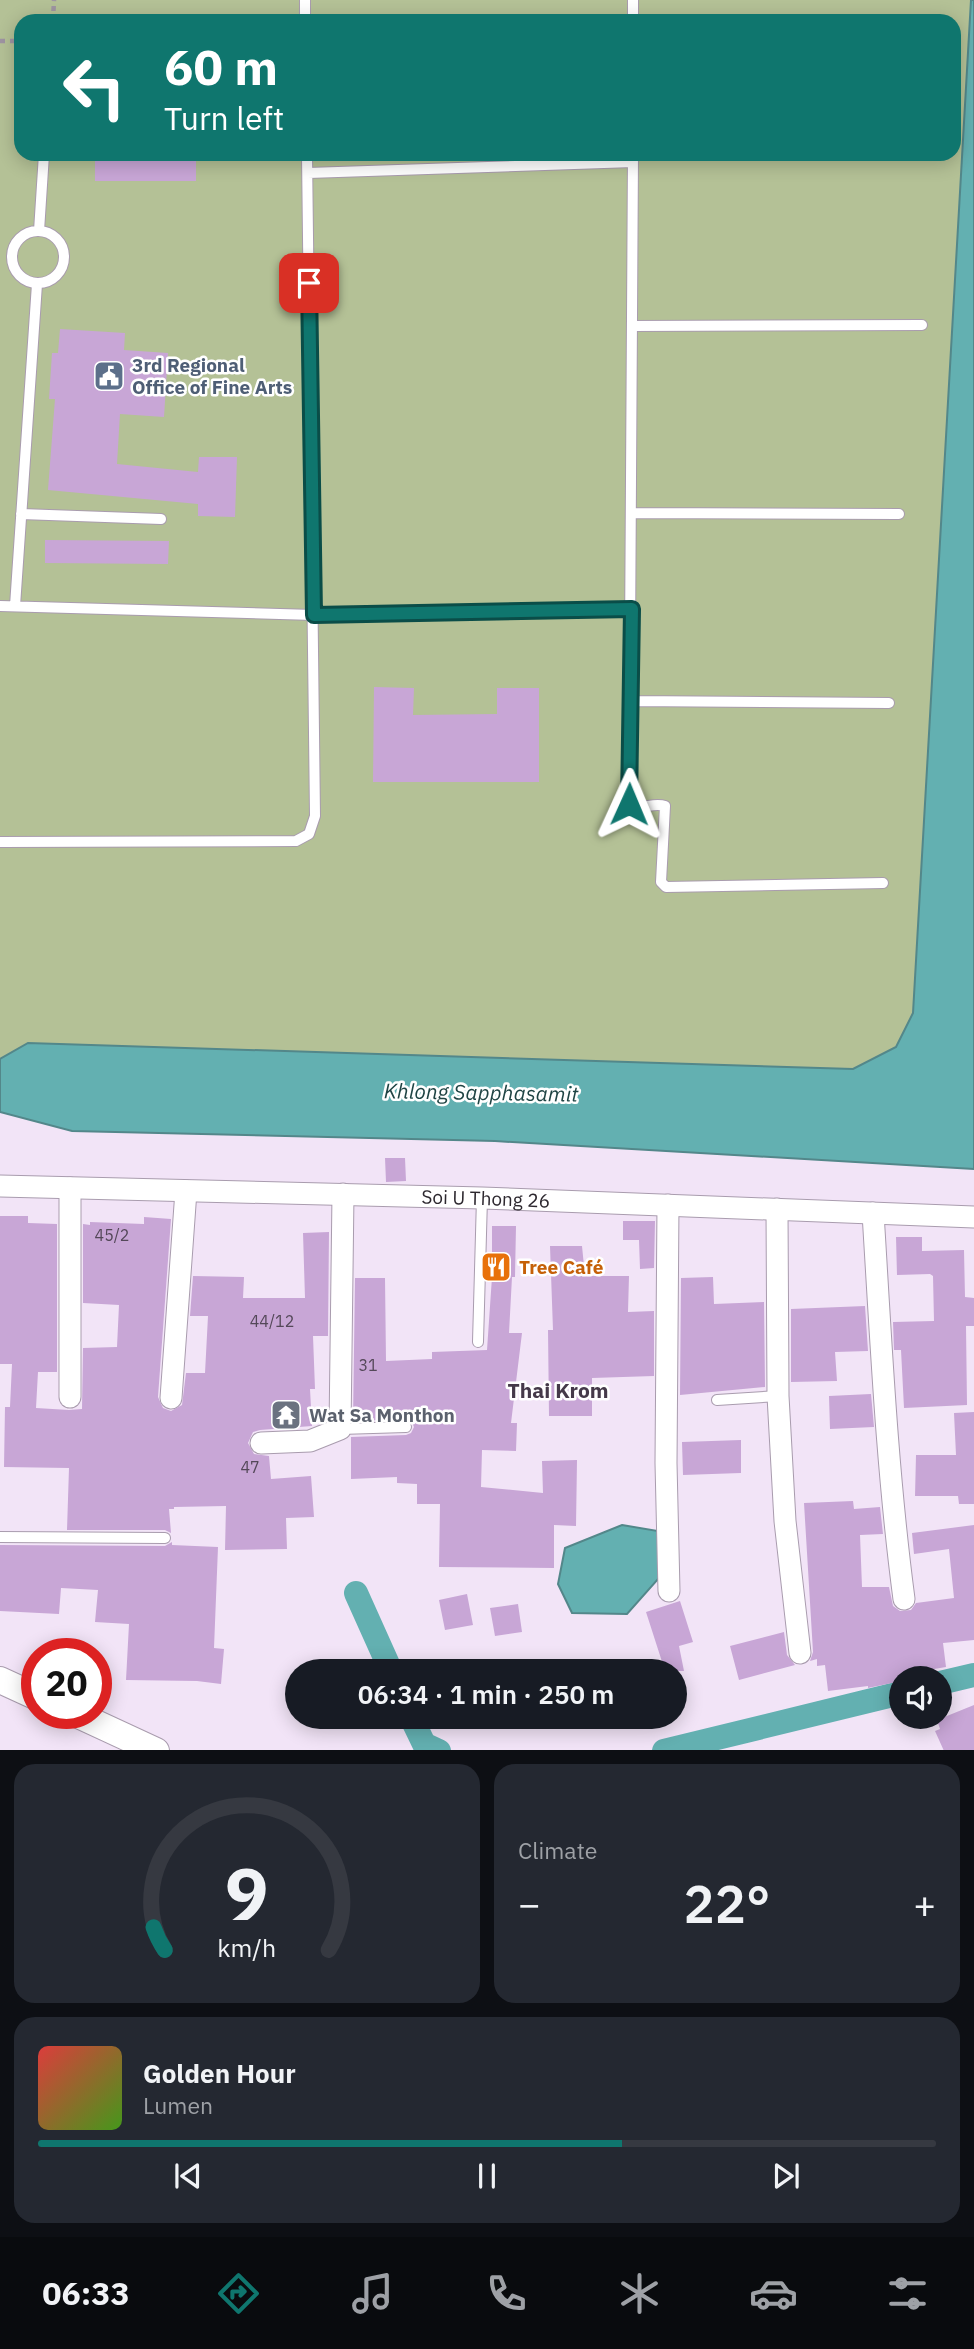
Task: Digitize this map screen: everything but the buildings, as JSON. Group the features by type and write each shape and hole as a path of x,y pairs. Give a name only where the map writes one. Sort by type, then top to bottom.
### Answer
{"street":[{"name":"Soi U Thong 26","path":"0,1186 482,1198 974,1217"},
{"path":"70,1188 70,1396"},
{"path":"171,1398 186,1191"},
{"path":"261,1443 310,1441 340,1429 343,1194"},
{"path":"668,1205 666,1463 669,1591"},
{"path":"777,1209 778,1396 785,1521 800,1653"},
{"path":"873,1213 885,1423 893,1520 904,1599"},
{"path":"0,1680 21,1690"},
{"path":"109,1729 154,1750"}],"lane":[{"path":"39,231 44,161"},
{"path":"0,842 296,841 309,834 315,816 307,161"},
{"path":"307,173 568,161"},
{"path":"633,161 629,804 634,807 660,804 664,806 663,885 883,883"},
{"path":"39,231 56,238 64,254 64,263 54,278 37,284 20,277 12,257 16,243 22,237 39,231"},
{"path":"0,256 12,257"},
{"path":"15,606 37,284"},
{"path":"632,326 922,325"},
{"path":"632,513 899,514"},
{"path":"21,514 161,519"},
{"path":"0,606 314,615 632,609"},
{"path":"631,701 889,703"},
{"path":"478,1342 482,1198"},
{"path":"717,1400 778,1396"},
{"path":"340,1429 406,1427"},
{"path":"0,1537 165,1538"}],"shaded area":[{"path":"0,0 971,0 913,1013 896,1047 853,1069 28,1043 0,1059"}],"water":[{"name":"Khlong Sapphasamit","path":"971,0 974,0 974,1169 495,1141 72,1131 0,1112 0,1059 28,1043 853,1069 896,1047 913,1013"},
{"path":"622,1525 658,1531 659,1578 627,1614 572,1613 558,1584 565,1548"}],"waterway":[{"path":"356,1593 386,1659"},
{"path":"952,1680 974,1675"},
{"path":"668,1750 889,1696"},
{"path":"417,1729 424,1744 437,1750"}],"place":[{"name":"3rd Regional Office of Fine Arts","path":"109,376"},
{"name":"Tree Café","path":"496,1267"},
{"name":"Wat Sa Monthon","path":"286,1415"}],"district":[{"name":"Thai Krom","path":"558,1391"}],"route":[{"path":"309,283 314,615 632,609 629,804"}]}
